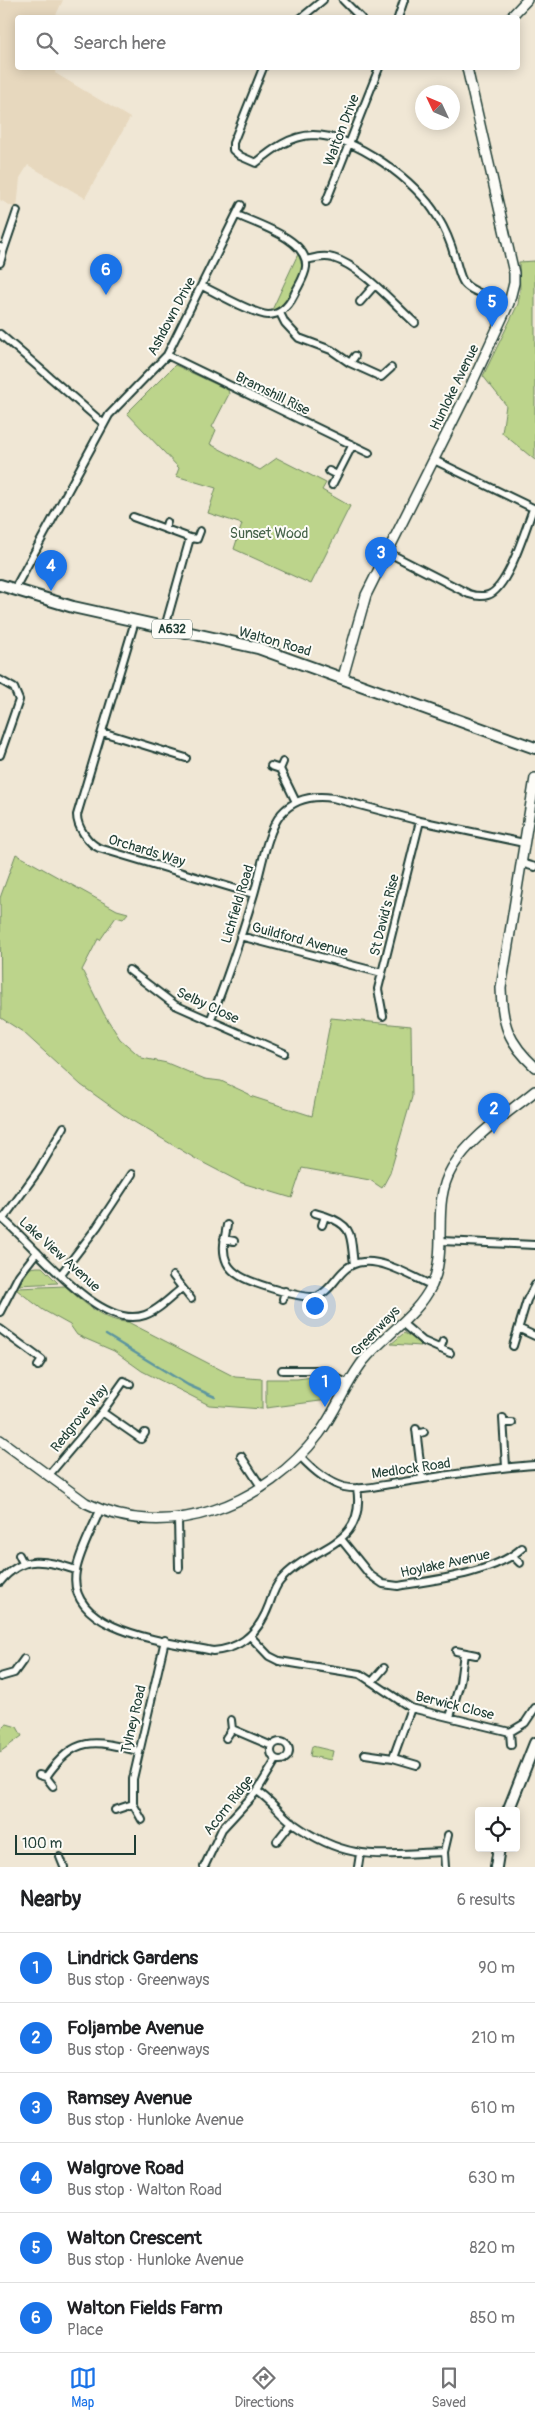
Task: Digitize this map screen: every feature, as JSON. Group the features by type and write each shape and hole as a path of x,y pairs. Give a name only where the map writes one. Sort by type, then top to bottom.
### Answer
{"main road":[{"name":"Walton Road","path":"0,585 73,607 258,648 343,677 535,748"},
{"path":"510,1807 535,1743"},
{"path":"496,1867 498,1852"}],"street":[{"path":"305,15 323,0"},
{"path":"343,0 358,15"},
{"path":"399,15 404,0"},
{"path":"513,15 527,0"},
{"path":"263,70 233,142 233,150 240,156 256,163 281,144 306,136 323,136 348,144 372,156 396,172 428,203 446,231 461,279 467,285 509,303"},
{"name":"Walton Drive","path":"326,202 377,70"},
{"name":"Hunloke Avenue","path":"343,677 366,595 434,460 509,303 512,293 514,273 467,70"},
{"name":"Ashdown Drive","path":"14,590 115,407 155,370 167,355 241,205"},
{"path":"0,264 2,248 17,211"},
{"path":"202,286 263,314 280,312 292,298 305,271 306,260 301,249 294,243 237,215"},
{"path":"306,260 319,256 332,257 351,267 415,323"},
{"path":"360,302 374,286"},
{"path":"280,312 285,324 298,338 331,350 350,363 381,378 390,368"},
{"path":"0,334 104,424"},
{"name":"Bramshill Rise","path":"167,355 368,453"},
{"path":"350,363 355,356"},
{"path":"332,485 352,446"},
{"path":"387,552 469,594 488,596 494,592 505,575 519,548 534,509 434,460"},
{"path":"329,471 336,475"},
{"path":"133,518 190,538 197,539 200,531"},
{"path":"165,529 168,522"},
{"path":"165,627 190,538"},
{"name":"Orchards Way","path":"134,621 77,815 79,824 90,842 99,848 254,894"},
{"path":"0,680 14,688 19,700 0,755"},
{"path":"102,732 186,758"},
{"path":"280,769 284,762"},
{"path":"271,766 280,769 296,802"},
{"path":"535,778 501,988 501,1009 512,1043 535,1067"},
{"name":"Lichfield Road","path":"210,1021 254,894 275,822 288,807 296,802 319,796 333,798 420,821 524,843"},
{"name":"St David's Rise","path":"383,1016 378,989 420,821"},
{"path":"521,864 535,867"},
{"name":"Guildford Avenue","path":"240,936 382,974"},
{"name":"Selby Close","path":"129,970 167,1000 210,1021 284,1052"},
{"name":"Greenways","path":"0,1440 86,1504 129,1519 178,1519 212,1511 238,1501 262,1488 280,1476 300,1456 319,1433 347,1383 364,1360 424,1299 437,1271 440,1241 440,1203 444,1184 452,1168 470,1146 535,1091"},
{"path":"1,1218 38,1171 64,1127"},
{"path":"61,1274 98,1227 132,1174"},
{"path":"315,1213 343,1224 351,1234 354,1264"},
{"path":"322,1225 325,1216"},
{"name":"Lake View Avenue","path":"1,1218 61,1274 98,1305 120,1316 144,1316 182,1288"},
{"path":"227,1225 224,1239 225,1258 232,1270 238,1275 308,1298 318,1296 328,1288 344,1269 354,1264 376,1263 431,1285"},
{"path":"224,1239 234,1241"},
{"path":"440,1241 535,1245"},
{"path":"0,1312 18,1275 37,1252"},
{"path":"173,1276 191,1299"},
{"path":"513,1346 520,1329 527,1300 535,1285"},
{"path":"283,1300 286,1291"},
{"path":"402,1323 423,1342 450,1353"},
{"path":"0,1329 42,1360 38,1366"},
{"path":"520,1329 535,1336"},
{"path":"440,1349 443,1341"},
{"path":"282,1370 319,1370 347,1383"},
{"name":"Redgrove Way","path":"48,1476 102,1412 124,1381 130,1384"},
{"path":"102,1412 142,1439 145,1433"},
{"path":"506,1467 504,1420 512,1422"},
{"path":"422,1479 416,1431 424,1432"},
{"path":"241,1456 262,1488"},
{"name":"Medlock Road","path":"300,1456 315,1471 332,1483 357,1488 506,1467 535,1465"},
{"path":"100,1510 76,1570 75,1583 78,1595 86,1608 94,1615 126,1631 213,1651 225,1650 251,1637 261,1623 279,1581 341,1539 349,1531 358,1512 357,1488"},
{"path":"178,1519 179,1568"},
{"name":"Hoylake Avenue","path":"341,1539 370,1575 382,1584 398,1586 494,1566 513,1556 522,1548"},
{"path":"19,1554 23,1563"},
{"path":"513,1556 520,1563"},
{"path":"0,1582 12,1569 23,1563 40,1562 76,1570"},
{"name":"Berwick Close","path":"251,1637 269,1656 279,1661 360,1674 410,1708 510,1732 526,1723 535,1708"},
{"name":"Tylney Road","path":"142,1820 133,1804 133,1779 165,1640"},
{"path":"456,1651 476,1655"},
{"path":"450,1717 460,1683 464,1653"},
{"path":"0,1677 14,1673 24,1659"},
{"path":"372,1682 384,1668"},
{"path":"393,1758 410,1708"},
{"path":"226,1738 232,1729 231,1720"},
{"name":"Acorn Ridge","path":"204,1867 222,1829 257,1791 276,1760 280,1761 288,1757 290,1748 285,1743 280,1742 272,1746 232,1729"},
{"name":"Berwick Close","path":"510,1732 511,1745"},
{"path":"53,1786 42,1776 71,1751 85,1744 105,1742 138,1751"},
{"path":"272,1746 271,1754 276,1760"},
{"path":"365,1754 393,1758 417,1765"},
{"path":"257,1791 292,1822 326,1844 360,1854 444,1852"},
{"path":"115,1810 133,1804"},
{"path":"277,1841 292,1822"},
{"path":"445,1867 444,1852 448,1834"},
{"path":"358,1867 360,1854"},
{"path":"60,1857 64,1867"}],"shaded area":[{"path":"0,0 63,0 56,15 15,15 15,70 56,70 55,73 130,118 85,198 28,165 20,178 17,209 0,200"}],"green space":[{"path":"298,254 302,269 298,282 292,294 283,304 272,310"},
{"path":"535,261 535,460 502,433 506,405 483,376 518,304 520,291 519,262"},
{"name":"Sunset Wood","path":"175,365 228,390 229,394 212,427 216,430 210,444 260,470 277,458 326,483 322,490 350,506 311,584 234,549 242,524 208,513 216,488 176,476 179,468 127,413"},
{"path":"16,854 117,910 128,913 123,919 116,917 100,940 98,939 82,970 104,1014 120,1039 142,1058 167,1063 205,1079 221,1081 250,1096 312,1116 331,1018 411,1026 412,1097 390,1173 382,1188 370,1180 302,1168 292,1198 242,1183 196,1159 126,1117 81,1085 23,1032 1,1018 0,898"},
{"path":"42,1267 58,1283 19,1285 30,1268"},
{"path":"65,1286 102,1315 128,1322 235,1377 262,1379 262,1409 209,1405 142,1371 114,1351 77,1335 70,1325 43,1310 17,1290 18,1288"},
{"path":"404,1333 412,1337 421,1346 391,1344"},
{"path":"321,1376 330,1381 334,1389 328,1400 266,1408 266,1379 297,1379"},
{"path":"7,1724 17,1727 22,1736 0,1752 0,1729"},
{"path":"312,1746 333,1751 331,1760 310,1756"}],"waterway":[{"path":"106,1335 188,1385 215,1397"}],"place":[{"name":"Walton Fields Farm","path":"106,295"},
{"name":"Walton Crescent","path":"492,327"},
{"name":"Ramsey Avenue","path":"381,578"},
{"name":"Walgrove Road","path":"51,591"},
{"name":"Foljambe Avenue","path":"494,1134"},
{"name":"Lindrick Gardens","path":"325,1407"}]}
